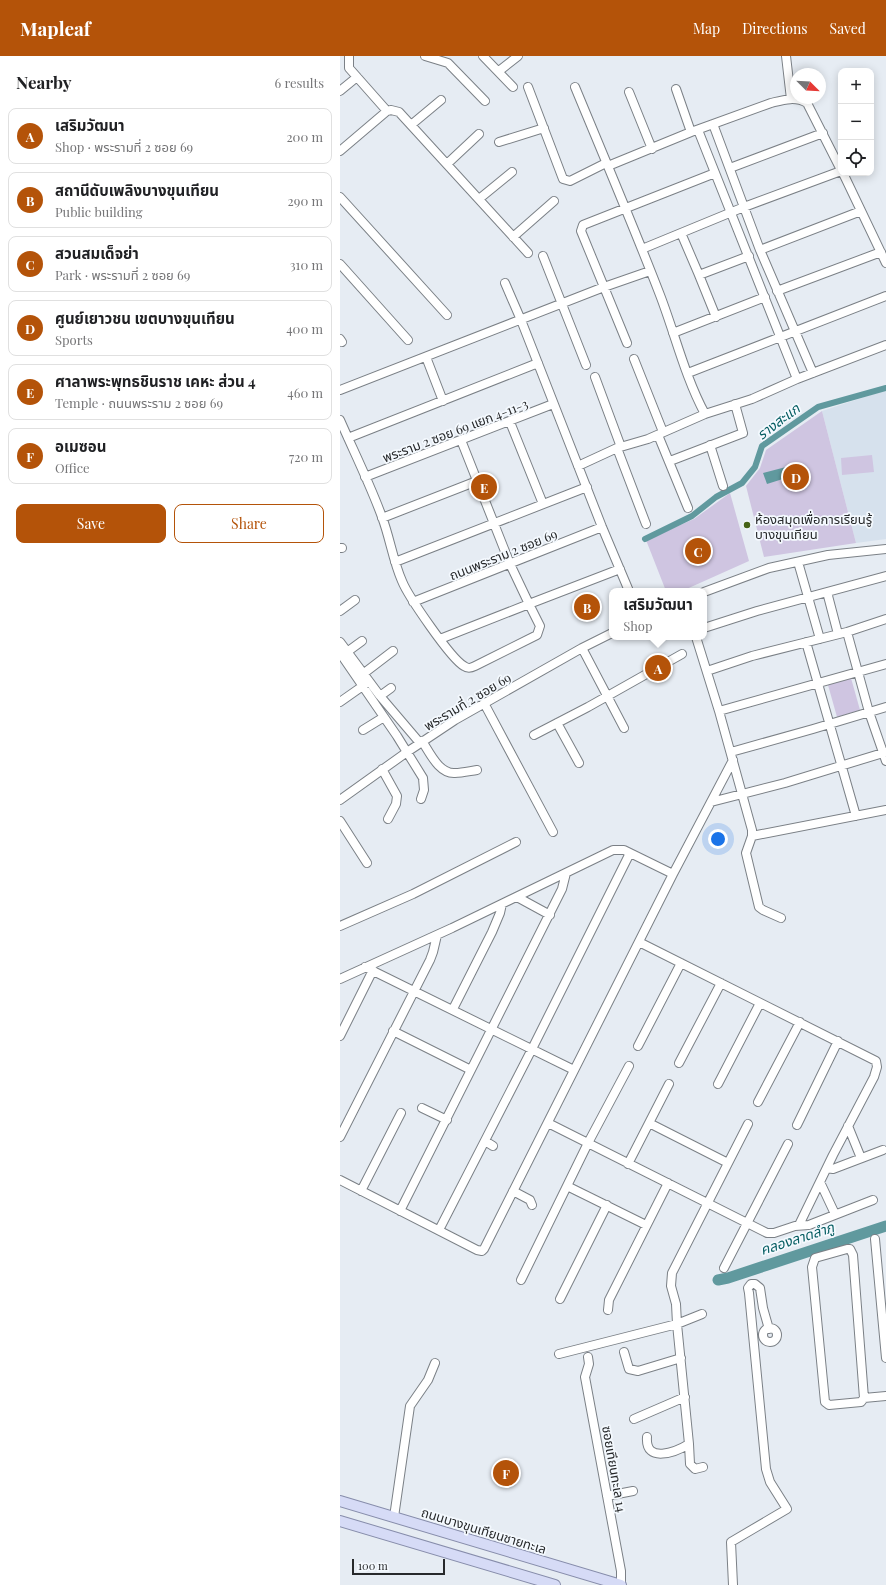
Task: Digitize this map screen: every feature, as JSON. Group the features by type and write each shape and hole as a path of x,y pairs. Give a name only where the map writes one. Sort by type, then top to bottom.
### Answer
{"main road":[{"name":"ถนนบางขุนเทียนชายทะเล","path":"340,1501 621,1585"},
{"path":"340,1521 537,1582 556,1585"}],"street":[{"path":"349,56 349,68 386,111"},
{"path":"425,56 432,59 443,58 485,101"},
{"path":"483,56 513,87"},
{"path":"498,71 518,56"},
{"path":"786,56 790,90"},
{"path":"340,91 357,77"},
{"path":"528,87 563,179 570,180 713,124 771,103 790,99"},
{"path":"575,87 642,249 688,373 705,414"},
{"path":"676,89 731,212 797,379"},
{"path":"628,92 652,148"},
{"path":"412,125 441,100"},
{"path":"808,104 838,163"},
{"path":"340,151 386,111 391,110 399,112 528,254"},
{"path":"713,124 760,250 813,373"},
{"path":"499,142 544,128"},
{"path":"730,168 823,133"},
{"path":"447,164 479,134"},
{"path":"479,199 512,172"},
{"path":"642,249 731,212 838,172"},
{"path":"627,343 582,229 585,224 715,174"},
{"path":"844,176 886,263"},
{"path":"340,197 447,316"},
{"path":"513,237 554,201"},
{"path":"760,250 861,211"},
{"path":"681,233 716,317"},
{"path":"777,291 880,252"},
{"path":"543,256 586,365"},
{"path":"699,275 749,256"},
{"path":"340,264 408,340"},
{"path":"340,390 562,303 650,271"},
{"path":"506,283 602,527 628,588"},
{"path":"688,373 886,296"},
{"path":"673,333 765,297"},
{"path":"578,466 705,414 752,399 797,379 886,345"},
{"path":"426,357 443,401"},
{"path":"634,359 688,508"},
{"path":"348,438 538,363"},
{"path":"595,377 646,524"},
{"name":"พระราม 2 ซอย 69 แยก 4-11-3","path":"365,477 510,422 553,404"},
{"path":"670,461 743,432 735,404"},
{"path":"340,420 382,518 402,581 413,602 440,640 459,663 470,668 537,635 540,626 510,564 461,440"},
{"path":"510,422 543,504"},
{"path":"710,445 723,486"},
{"path":"382,518 477,480"},
{"path":"395,562 587,487"},
{"name":"ถนนพระราม 2 ซอย 69","path":"413,602 602,527"},
{"path":"707,591 769,568 828,555 886,549"},
{"path":"798,562 820,639"},
{"path":"440,640 620,569"},
{"path":"707,627 808,597 886,576"},
{"path":"827,592 838,634"},
{"path":"340,611 355,600"},
{"path":"707,671 752,656 847,632 886,619"},
{"path":"711,802 885,755 869,712 847,632"},
{"name":"พระรามที่ 2 ซอย 69","path":"340,800 421,742 484,703 609,634"},
{"path":"697,640 719,711 752,830 752,836 746,854 759,908 781,918"},
{"path":"344,652 362,641"},
{"path":"340,642 344,652 364,680 384,717 423,778 424,790 421,799"},
{"path":"806,642 856,816"},
{"path":"582,648 624,728"},
{"path":"340,702 393,651"},
{"path":"534,735 682,654"},
{"path":"719,711 886,664"},
{"path":"364,680 421,742 438,765 445,770 454,773 477,770"},
{"path":"380,696 391,688"},
{"path":"484,703 552,832"},
{"path":"340,1180 477,1250 482,1251 514,1191 673,874 711,802 732,756 886,707"},
{"path":"362,730 384,717"},
{"path":"557,723 579,763"},
{"path":"382,769 397,796 396,804 388,819"},
{"path":"752,836 886,810"},
{"path":"340,821 367,863"},
{"path":"340,925 413,894 516,842"},
{"path":"340,979 437,935 613,850 620,849 630,853 673,874"},
{"path":"439,1230 485,1142 630,853"},
{"path":"400,1211 550,915 562,889 566,873"},
{"path":"517,896 550,915"},
{"path":"453,1009 492,932 502,904"},
{"path":"340,1137 433,952 437,935"},
{"path":"639,942 875,1060 877,1063 874,1077 799,1225"},
{"path":"638,1046 681,963"},
{"path":"365,967 453,1009 574,1070"},
{"path":"340,1036 373,970"},
{"path":"678,1063 721,983"},
{"path":"718,1084 760,1003"},
{"path":"758,1102 800,1022"},
{"path":"393,1031 471,1070"},
{"path":"797,1125 838,1042"},
{"path":"521,1280 588,1143 629,1066"},
{"path":"628,1164 669,1084"},
{"path":"422,1108 447,1120"},
{"path":"361,1190 401,1113"},
{"path":"548,1123 628,1164 770,1233 799,1225 809,1225 873,1200"},
{"path":"649,1123 728,1163"},
{"path":"703,1467 696,1468 690,1464 676,1304 672,1294 670,1280 672,1273 748,1124"},
{"path":"848,1126 861,1158"},
{"path":"485,1142 493,1146"},
{"path":"724,1268 788,1144"},
{"path":"827,1168 833,1169 883,1150"},
{"path":"520,1159 528,1163"},
{"path":"820,1182 835,1214"},
{"path":"608,1310 609,1300 668,1183"},
{"path":"567,1186 646,1226"},
{"path":"514,1191 530,1200 532,1205"},
{"path":"560,1300 607,1205"},
{"path":"875,1239 886,1358"},
{"path":"864,1398 853,1255 850,1249 847,1248 815,1258 812,1267 826,1402 829,1405 861,1402 864,1398 886,1396"},
{"path":"733,1585 731,1542 787,1509 770,1482 766,1469 748,1288 751,1284 755,1284 760,1288 763,1308 769,1329"},
{"path":"559,1354 677,1324 702,1314"},
{"path":"624,1352 630,1369 634,1371 681,1358"},
{"name":"ซอยเทียนทะเล 14","path":"588,1357 589,1364 585,1377 621,1571 621,1585"},
{"path":"394,1517 410,1406 428,1380 435,1363"},
{"path":"634,1419 685,1397"},
{"path":"647,1437 647,1445 649,1449 662,1454 667,1454 689,1444"},
{"path":"608,1496 633,1491"}],"shaded area":[{"path":"886,390 886,539 856,543 822,411"},
{"path":"822,411 856,543 764,557 746,486 760,468 766,450"},
{"path":"872,455 874,472 842,475 841,458"},
{"path":"730,493 749,561 689,588 665,588 646,540 694,519"},
{"path":"851,678 860,710 837,717 828,685"}],"water":[{"path":"786,467 789,477 767,484 763,473"}],"waterway":[{"name":"รางสะแก","path":"645,539 692,516 716,497 742,483 755,467 762,446 818,407 886,388"},
{"name":"คลองลาดลำภู","path":"718,1280 886,1226"}],"place":[{"name":"ศูนย์เยาวชน เขตบางขุนเทียน","path":"796,477"},
{"name":"ศาลาพระพุทธชินราช เคหะ ส่วน 4","path":"484,487"},
{"name":"ห้องสมุดเพื่อการเรียนรู้ บางขุนเทียน","path":"747,525"},
{"name":"สวนสมเด็จย่า","path":"698,551"},
{"name":"สถานีดับเพลิงบางขุนเทียน","path":"587,607"},
{"name":"เสริมวัฒนา","path":"658,668"},
{"name":"อเมซอน","path":"506,1473"}]}
